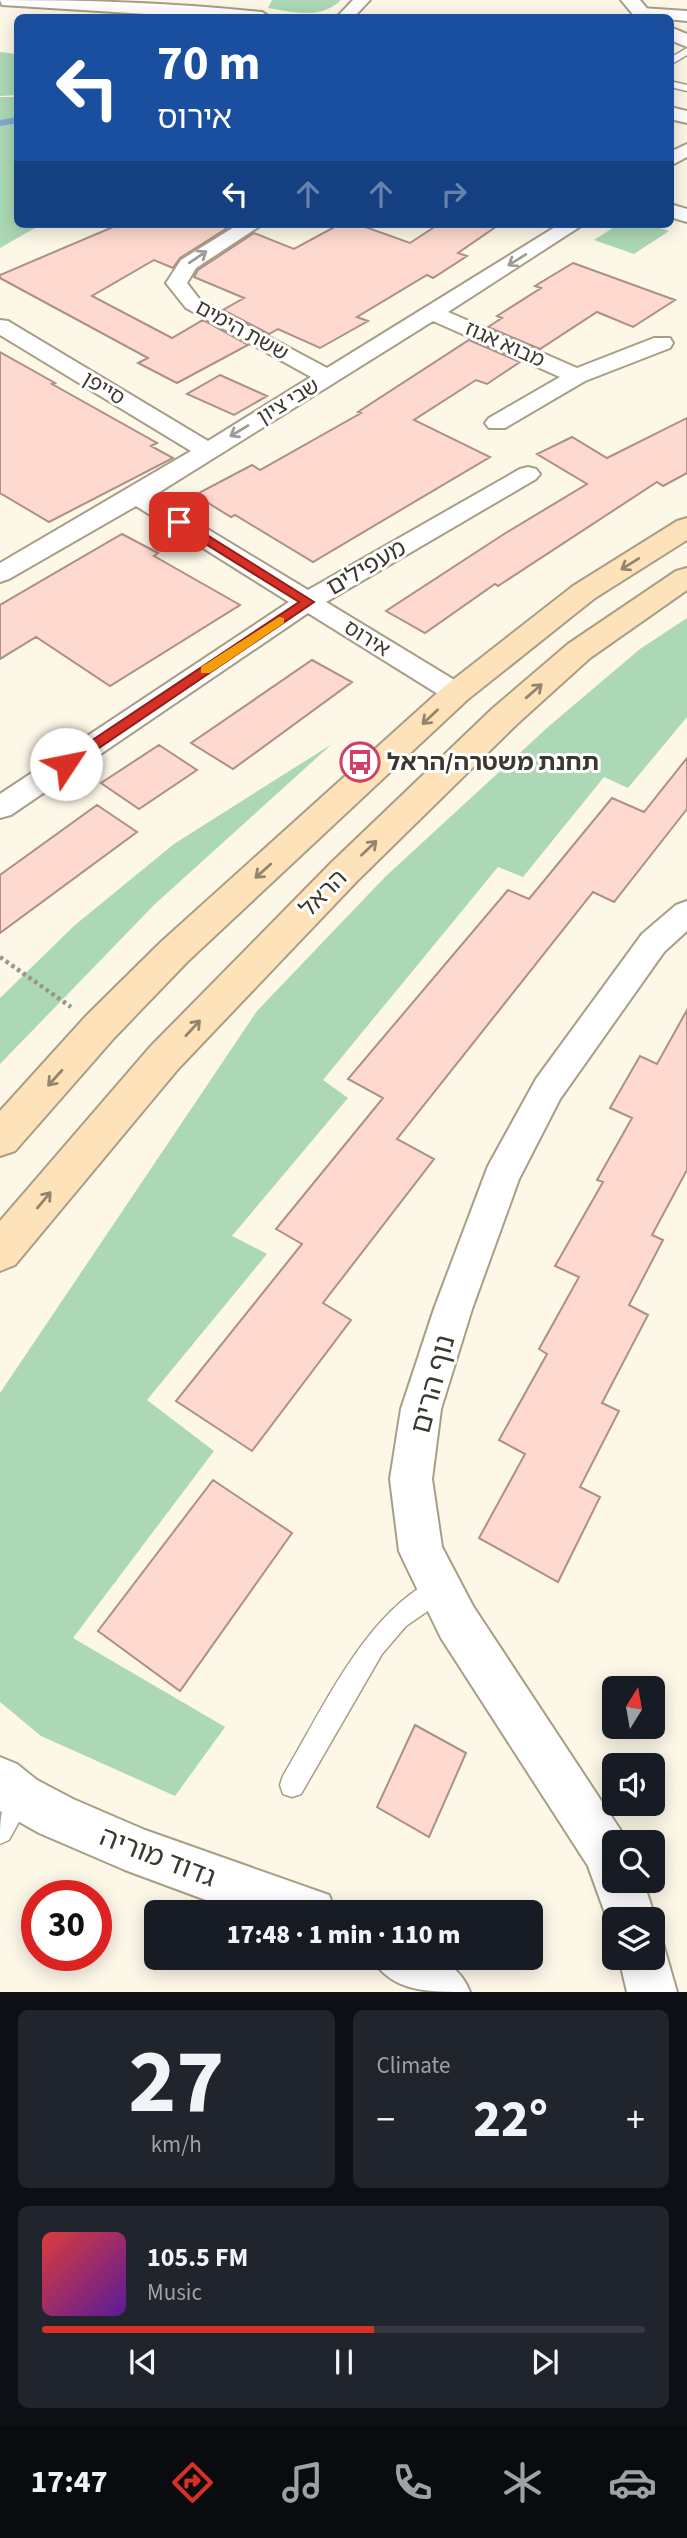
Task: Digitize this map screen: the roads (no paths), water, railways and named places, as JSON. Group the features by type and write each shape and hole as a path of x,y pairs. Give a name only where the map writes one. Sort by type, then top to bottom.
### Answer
{"main road":[{"path":"0,1139 100,1027 174,952 456,692 584,592 687,527"},
{"name":"הראל","path":"0,1252 164,1058 344,872 504,717 579,652 687,577"}],"street":[{"path":"2,0 227,14"},
{"path":"348,14 362,0"},
{"path":"639,10 671,14"},
{"name":"ששת הימים","path":"246,228 188,264 176,283 193,304 327,377"},
{"name":"שבי ציון","path":"0,574 136,496 569,228"},
{"name":"מבוא אגוז","path":"433,313 577,376"},
{"name":"סייפן","path":"0,326 207,451"},
{"name":"מבוא אגוז","path":"497,423 577,376 662,343"},
{"name":"מעפילים","path":"0,808 307,602 528,474"},
{"name":"אירוס","path":"136,496 456,692"},
{"path":"0,543 26,559"},
{"name":"נוף הרים","path":"602,1844 457,1622 421,1551 411,1479 421,1409 453,1309 501,1177 548,1089 606,1006 653,943 687,913"},
{"name":"גדוד מוריה","path":"6,1796 142,1853 274,1900"},
{"path":"414,1970 445,1992"},
{"path":"647,1970 652,1992"}],"lane":[{"path":"292,1785 374,1646 398,1618 440,1589"}],"waterway":[{"path":"0,123 14,121"}],"place":[{"name":"תחנת משטרה/הראל","path":"360,762"}]}
